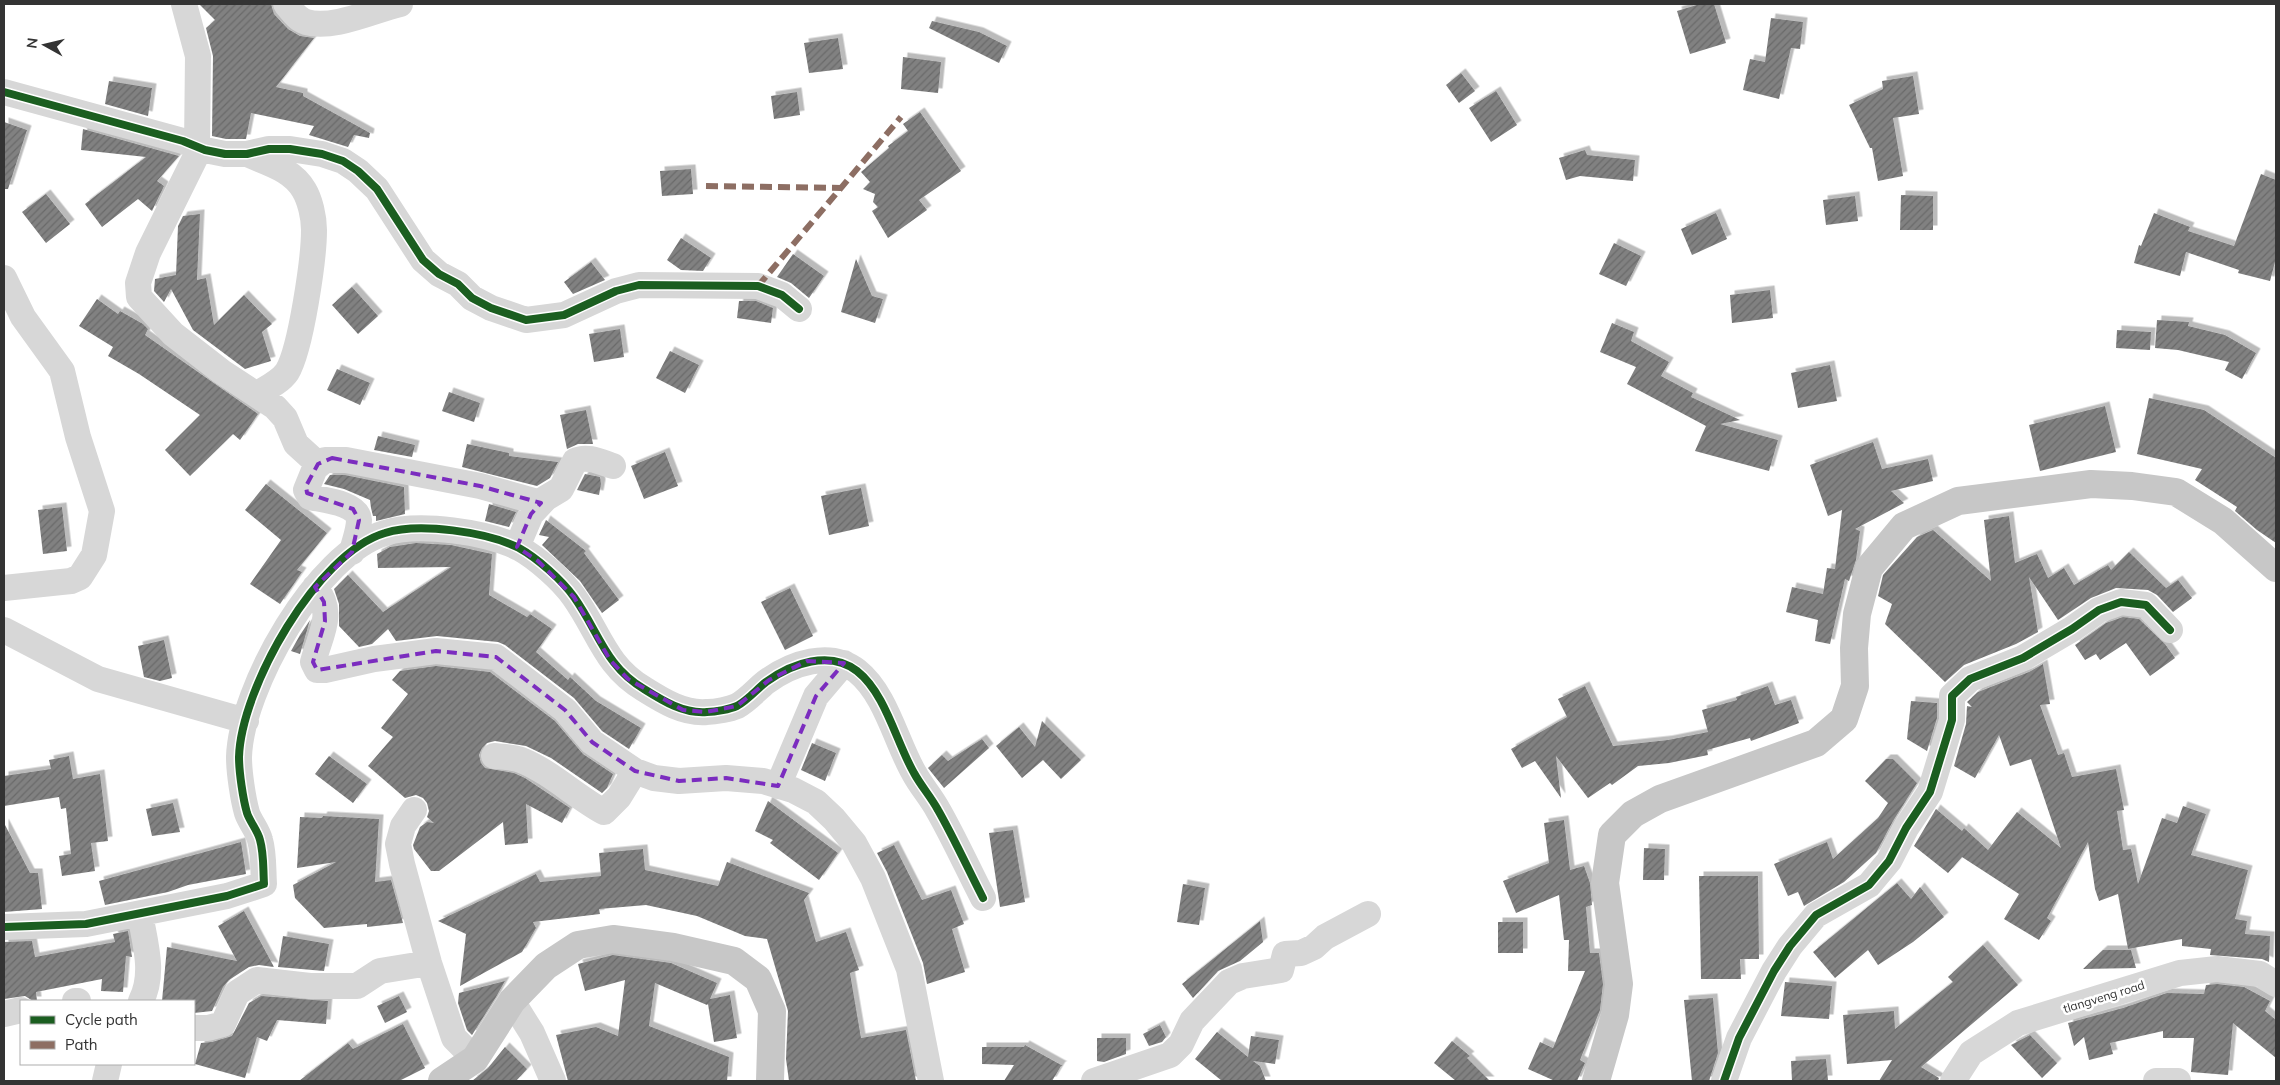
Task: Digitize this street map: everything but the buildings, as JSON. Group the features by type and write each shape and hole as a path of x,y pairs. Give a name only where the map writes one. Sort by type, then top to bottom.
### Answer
{"highway":[{"path":"1596,1081 1615,1015 1619,984 1605,883 1612,835 1633,814 1660,799 1816,744 1844,719 1856,686 1854,648 1857,614 1869,568 1904,526 1958,501 2091,484 2132,486 2176,492 2223,521 2276,568"},
{"path":"442,1081 475,1059 512,1001 546,966 578,945 613,939 673,947 734,962 758,979 772,1011 770,1081"}],"street":[{"path":"184,4 198,56 198,148 148,253 138,283 139,297 173,334 222,372 275,407 285,418 296,444 318,464"},
{"path":"286,4 294,14 304,21 317,24 367,14 400,4"},
{"path":"4,92 173,138 198,148 225,154 247,154 269,149 290,148 322,154 342,161 358,171 377,189 423,260 439,274 458,284 472,298 492,308 526,320 564,315 616,291 638,285 758,286 782,295 799,309"},
{"path":"247,154 280,168 296,179 305,190 310,203 314,229 309,286 293,357 282,378 257,394"},
{"path":"4,278 23,317 62,371 78,437 102,511 94,555 80,577 71,581 4,588"},
{"path":"352,552 358,527 357,514 353,509 310,497 307,494 306,486 318,464 332,458 480,486 541,503"},
{"path":"518,547 532,514 541,503 561,490 575,461 580,458 590,459 613,466"},
{"path":"4,927 86,924 227,896 264,884 260,838 247,814 239,757 246,721 258,681 280,637 315,587 352,552 360,545 386,532 429,528 474,534 518,547 538,561 574,597 610,660 628,679 683,710 706,712 737,706 769,680 807,661 834,660 858,671 870,684 914,774 937,808 982,898"},
{"path":"315,587 324,602 325,621 323,637 313,662 317,670 325,670 374,659 436,651 496,657 512,667 565,710 592,742 636,771 654,778 679,781 726,778 763,781 816,802 834,819 854,843 873,878 909,969 931,1081"},
{"path":"1724,1081 1739,1038 1774,971 1790,946 1816,915 1869,885 1889,861 1906,828 1930,792 1952,720 1952,696 1970,679 2022,658 2098,610 2121,602 2146,605 2170,630"},
{"path":"4,630 98,679 246,721"},
{"path":"778,786 816,696 844,663"},
{"path":"494,756 519,760 536,768 587,803 604,812 619,797 636,771"},
{"path":"414,810 403,826 398,844 429,963 454,1038 475,1059"},
{"path":"140,914 149,972 148,989 142,1000"},
{"path":"1094,1081 1170,1055 1181,1044 1192,1021 1229,982 1244,976 1280,970 1285,954 1301,953 1308,950 1325,937 1368,914"},
{"path":"195,1028 208,1028 223,1024 237,993 257,980 310,986 358,986 380,971 429,963"},
{"name":"tlangveng road","path":"1953,1081 1971,1052 2018,1023 2180,973 2217,968 2260,974 2276,984"},
{"path":"512,1001 532,1033 553,1081"},
{"path":"4,1014 20,1010"},
{"path":"105,1081 109,1065"},
{"path":"2156,1081 2178,1081"}],"highlighted area":[{"path":"332,458 346,460 480,486 541,503 531,514 517,547 538,561 574,597 610,660 628,679 683,710 706,712 737,706 769,680 807,661 844,663 816,696 778,786 726,778 679,781 635,771 592,742 565,710 496,657 436,651 317,670 313,662 325,621 324,602 315,587 352,552 359,520 353,509 307,493 306,486 318,464"}],"marked path":[{"path":"758,286 901,117"},
{"path":"706,186 841,188"}],"cycle path":[{"path":"4,92 183,141 205,150 225,154 247,154 269,149 290,149 322,154 343,161 358,171 377,189 423,260 439,274 458,284 472,298 491,308 526,320 564,315 616,291 639,285 758,286 782,295 799,309"},
{"path":"4,927 86,924 227,896 264,884 261,845 258,833 247,813 239,763 243,728 253,696 268,661 287,627 309,594 334,567 359,546 385,533 416,528 453,530 489,537 519,548 534,557 569,590 583,610 611,659 620,670 644,689 682,709 707,712 737,706 776,675 811,661 835,661 857,671 876,692 908,761 944,821 983,898"},
{"path":"1724,1081 1739,1038 1774,971 1790,946 1816,915 1869,885 1889,861 1906,828 1930,792 1952,720 1952,696 1970,679 2023,658 2072,629 2099,610 2121,602 2146,605 2170,630"}]}
